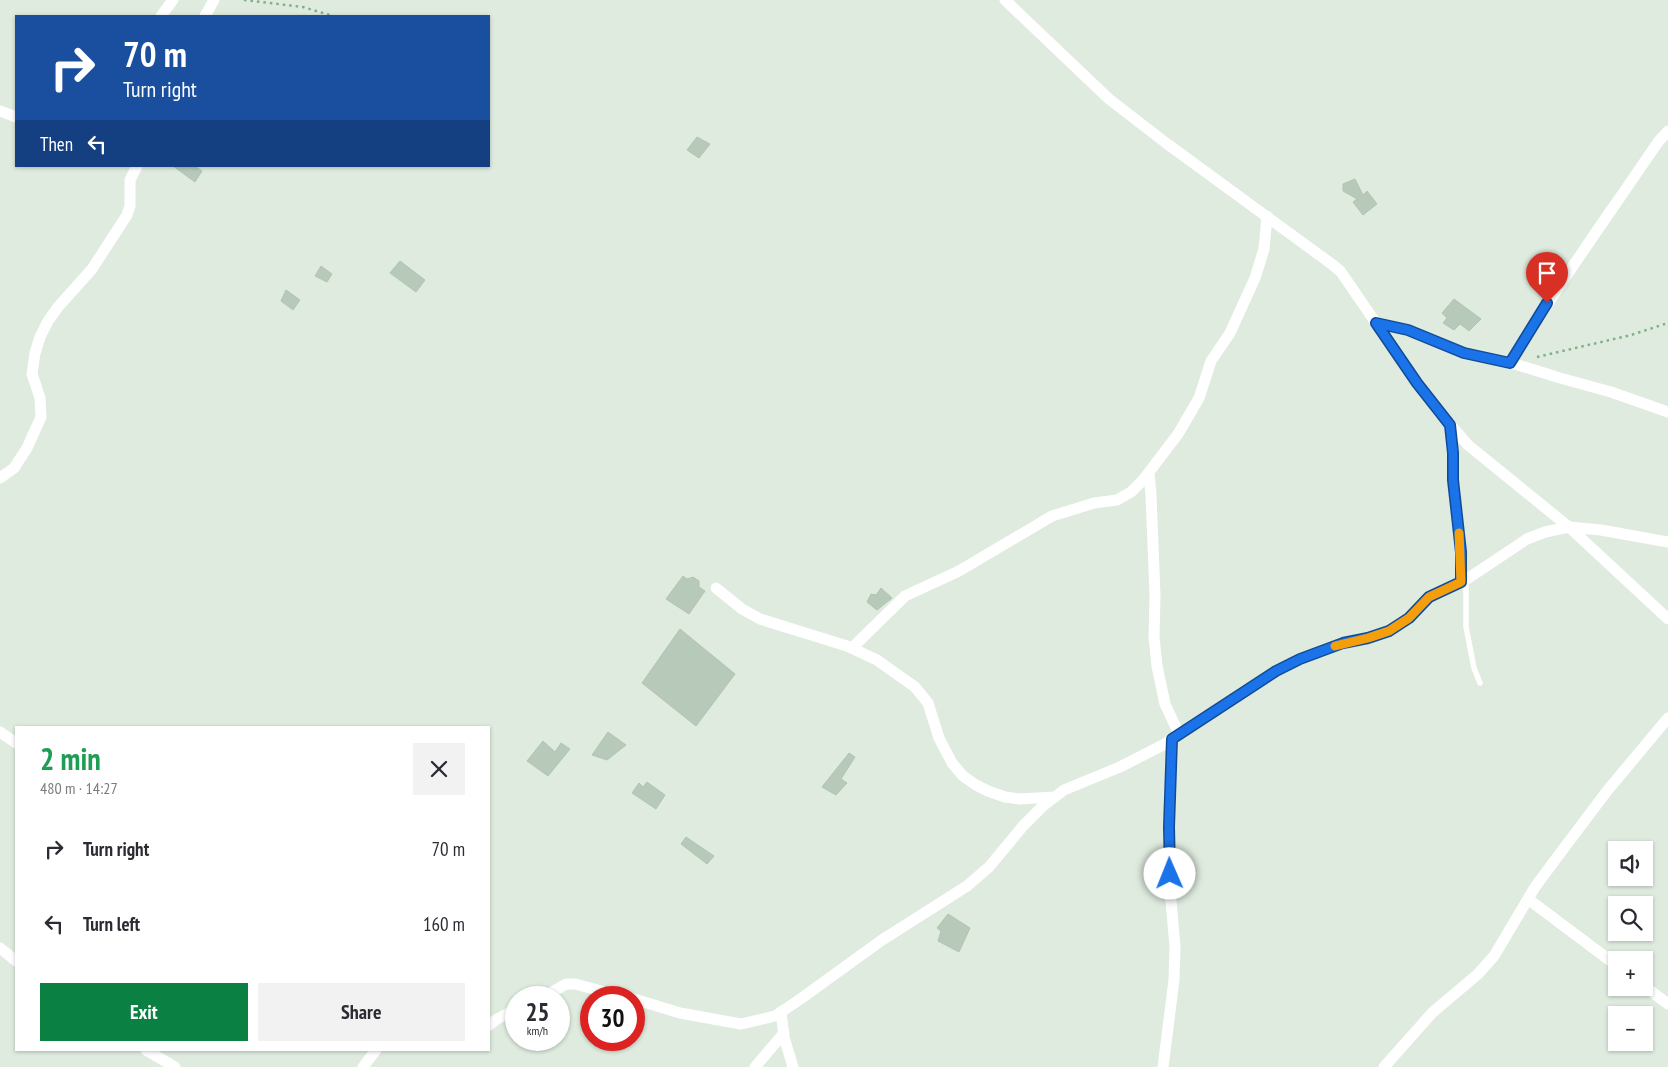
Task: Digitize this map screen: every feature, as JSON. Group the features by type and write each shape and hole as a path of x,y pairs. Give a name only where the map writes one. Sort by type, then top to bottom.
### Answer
{"street":[{"path":"163,15 173,0"},
{"path":"206,15 214,0"},
{"path":"1005,0 1109,98 1166,143 1337,268 1417,383 1468,445 1569,527 1668,619"},
{"path":"0,111 15,117"},
{"path":"1514,364 1543,309 1658,142 1668,131"},
{"path":"0,478 14,468 31,440 41,417 40,398 32,374 35,353 40,337 58,307 92,269 127,215 130,206 130,180 136,167"},
{"path":"852,648 905,596 959,571 1052,516 1094,503 1117,500 1131,492 1149,473 1178,434 1202,392 1211,361 1230,333 1255,278 1264,249 1267,216"},
{"path":"1376,323 1408,330 1464,353 1514,364 1611,392 1668,412"},
{"path":"1450,425 1453,480 1463,581"},
{"path":"1149,473 1155,595 1154,637 1157,666 1165,704 1176,737 1169,827 1174,980 1163,1067"},
{"path":"645,1000 680,1013 741,1024 775,1016 882,940 967,886 989,867 1023,826 1043,806 1064,790 1120,767 1176,737 1276,671 1300,659 1343,643 1389,631 1409,618 1429,597 1463,581 1527,539 1545,532 1569,527 1601,530 1668,542"},
{"path":"716,588 742,609 760,619 852,648 877,660 914,687 928,702 939,738 952,763 963,776 988,791 1005,797 1020,799 1054,797"},
{"path":"1384,1067 1433,1012 1478,974 1494,956 1528,899 1550,867 1607,792 1668,718"},
{"path":"0,732 15,742"},
{"path":"1528,899 1608,960"},
{"path":"0,948 15,959"},
{"path":"563,986 566,984 583,986"},
{"path":"1653,993 1668,1004"},
{"path":"781,1012 784,1033 793,1067"},
{"path":"490,1024 505,1015"},
{"path":"755,1067 784,1033"},
{"path":"148,1051 175,1067"},
{"path":"363,1067 375,1051"}],"lane":[{"path":"1463,581 1466,628 1474,668 1480,683"}],"path":[{"path":"244,0 304,7 331,15"},
{"path":"1514,364 1540,356 1631,335 1668,323"}],"building":[{"path":"697,137 710,144 699,158 687,150"},
{"path":"174,167 196,167 202,171 195,182"},
{"path":"1355,179 1363,195 1367,191 1377,204 1363,215 1353,202 1357,199 1343,191 1343,184"},
{"path":"400,261 425,280 416,292 390,273"},
{"path":"321,266 332,274 327,282 315,276"},
{"path":"286,290 300,300 293,310 281,301"},
{"path":"1454,299 1481,319 1469,331 1460,324 1454,330 1443,323 1447,318 1442,313"},
{"path":"683,576 687,579 693,577 699,581 699,587 705,591 689,614 666,599"},
{"path":"881,588 892,598 877,610 867,602 871,594 876,595"},
{"path":"680,629 735,674 696,726 642,683"},
{"path":"608,732 626,745 607,760 592,755"},
{"path":"543,741 555,752 561,743 570,749 548,776 527,761"},
{"path":"849,753 855,757 841,779 847,783 836,795 822,787"},
{"path":"647,782 665,795 656,809 632,793 639,783 643,787"},
{"path":"686,837 714,856 707,864 681,844"},
{"path":"948,914 970,928 959,952 938,941 941,931 937,928"}],"slow traffic":[{"path":"1335,646 1389,631 1409,618 1429,597 1461,582 1459,533"}],"route":[{"path":"1170,874 1169,827 1172,739 1276,671 1300,659 1343,643 1389,631 1409,618 1429,597 1461,582 1461,552 1453,480 1450,425 1438,412 1376,323 1408,330 1464,353 1510,363 1547,303"}]}
